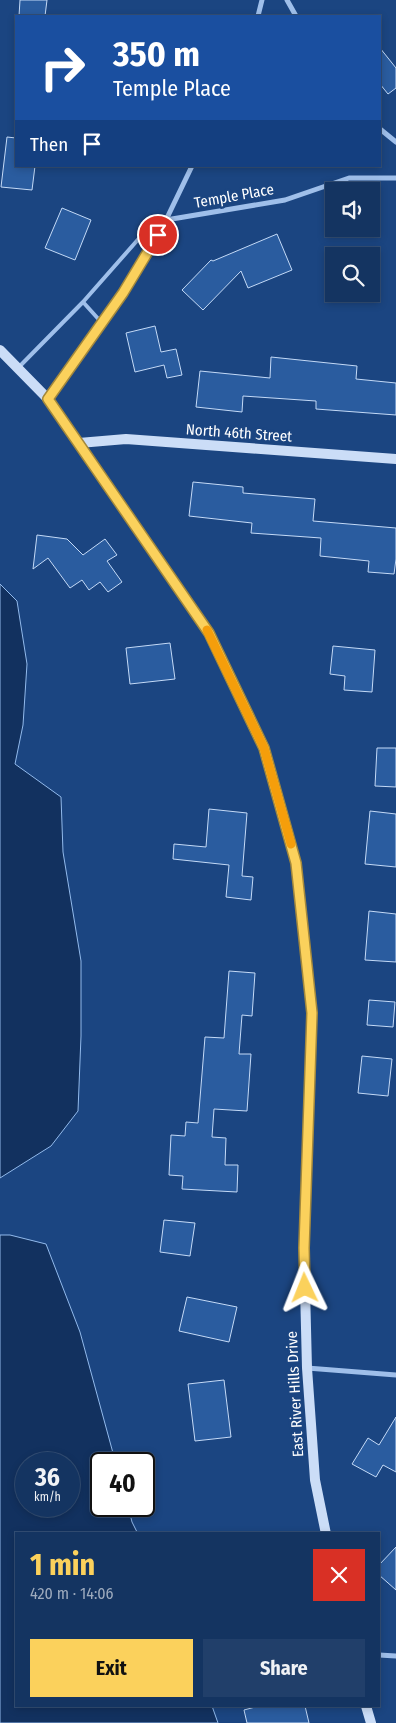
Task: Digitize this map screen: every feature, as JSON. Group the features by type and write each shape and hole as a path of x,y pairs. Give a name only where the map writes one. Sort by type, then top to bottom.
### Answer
{"street":[{"path":"258,15 262,0"},
{"path":"287,0 295,15"},
{"path":"381,130 396,142"},
{"path":"48,399 123,293 166,220 192,167"},
{"name":"Temple Place","path":"166,220 285,200 349,178 396,178"},
{"name":"East River Hills Drive","path":"0,350 48,399 209,633 264,748 296,863 312,1013 304,1248 308,1368 315,1480 326,1532"},
{"name":"North 46th Street","path":"79,443 126,439 396,459"},
{"path":"308,1368 396,1375"},
{"path":"380,1655 396,1656"},
{"path":"366,1707 371,1723"}],"lane":[{"path":"18,368 83,302 142,235 166,220"},
{"path":"83,302 102,323"}],"water":[{"path":"0,584 17,601 27,664 23,725 15,764 61,797 63,852 81,961 81,1036 78,1111 51,1146 0,1178"},
{"path":"0,1235 10,1235 46,1244 80,1332 113,1452 90,1452 90,1517 131,1517 137,1532 15,1532 15,1707 212,1707 218,1723 0,1723"}],"building":[{"path":"20,0 47,0 45,15 19,15"},
{"path":"381,49 396,68 396,88 388,94 381,85"},
{"path":"7,137 15,138 15,167 35,167 32,190 1,187"},
{"path":"62,208 91,220 75,260 45,248"},
{"path":"277,234 292,270 248,288 241,271 203,310 182,290 211,260 213,261"},
{"path":"155,326 161,352 176,349 182,375 167,378 164,365 135,372 126,333"},
{"path":"271,357 357,366 356,379 396,383 396,415 316,409 316,401 243,396 242,412 196,407 200,371 270,378"},
{"path":"193,482 243,487 243,493 315,499 313,521 396,528 394,574 368,572 369,561 320,556 321,538 251,533 252,523 189,516"},
{"path":"37,535 67,539 83,555 105,539 117,555 107,561 122,582 108,592 100,582 89,590 82,580 70,588 48,558 33,569"},
{"path":"170,643 175,679 130,684 126,648"},
{"path":"333,646 375,650 372,692 344,690 345,676 330,674"},
{"path":"377,748 396,748 396,787 375,786"},
{"path":"209,809 247,813 242,876 253,877 251,900 226,897 229,865 173,859 174,844 206,847"},
{"path":"370,811 396,814 396,867 365,864"},
{"path":"369,911 396,914 396,962 365,960"},
{"path":"229,971 255,973 252,1016 242,1015 239,1054 251,1054 247,1111 214,1109 212,1137 226,1138 225,1165 238,1165 237,1192 182,1189 183,1176 169,1175 171,1135 185,1136 186,1122 198,1123 205,1037 224,1038"},
{"path":"369,1000 395,1002 393,1027 367,1025"},
{"path":"362,1056 392,1059 388,1096 358,1093"},
{"path":"164,1220 195,1223 190,1256 160,1252"},
{"path":"187,1297 237,1307 229,1342 179,1331"},
{"path":"224,1380 231,1437 195,1441 188,1384"},
{"path":"396,1417 396,1472 383,1465 376,1477 352,1464 368,1438 379,1445"},
{"path":"396,1547 396,1590 380,1576 380,1564"},
{"path":"255,1707 305,1707 309,1723 247,1723 244,1710"}],"slow traffic":[{"path":"207,630 264,748 291,844"}],"route":[{"path":"158,235 123,293 48,399 209,633 264,748 296,863 312,1013 304,1248 305,1288"}]}
